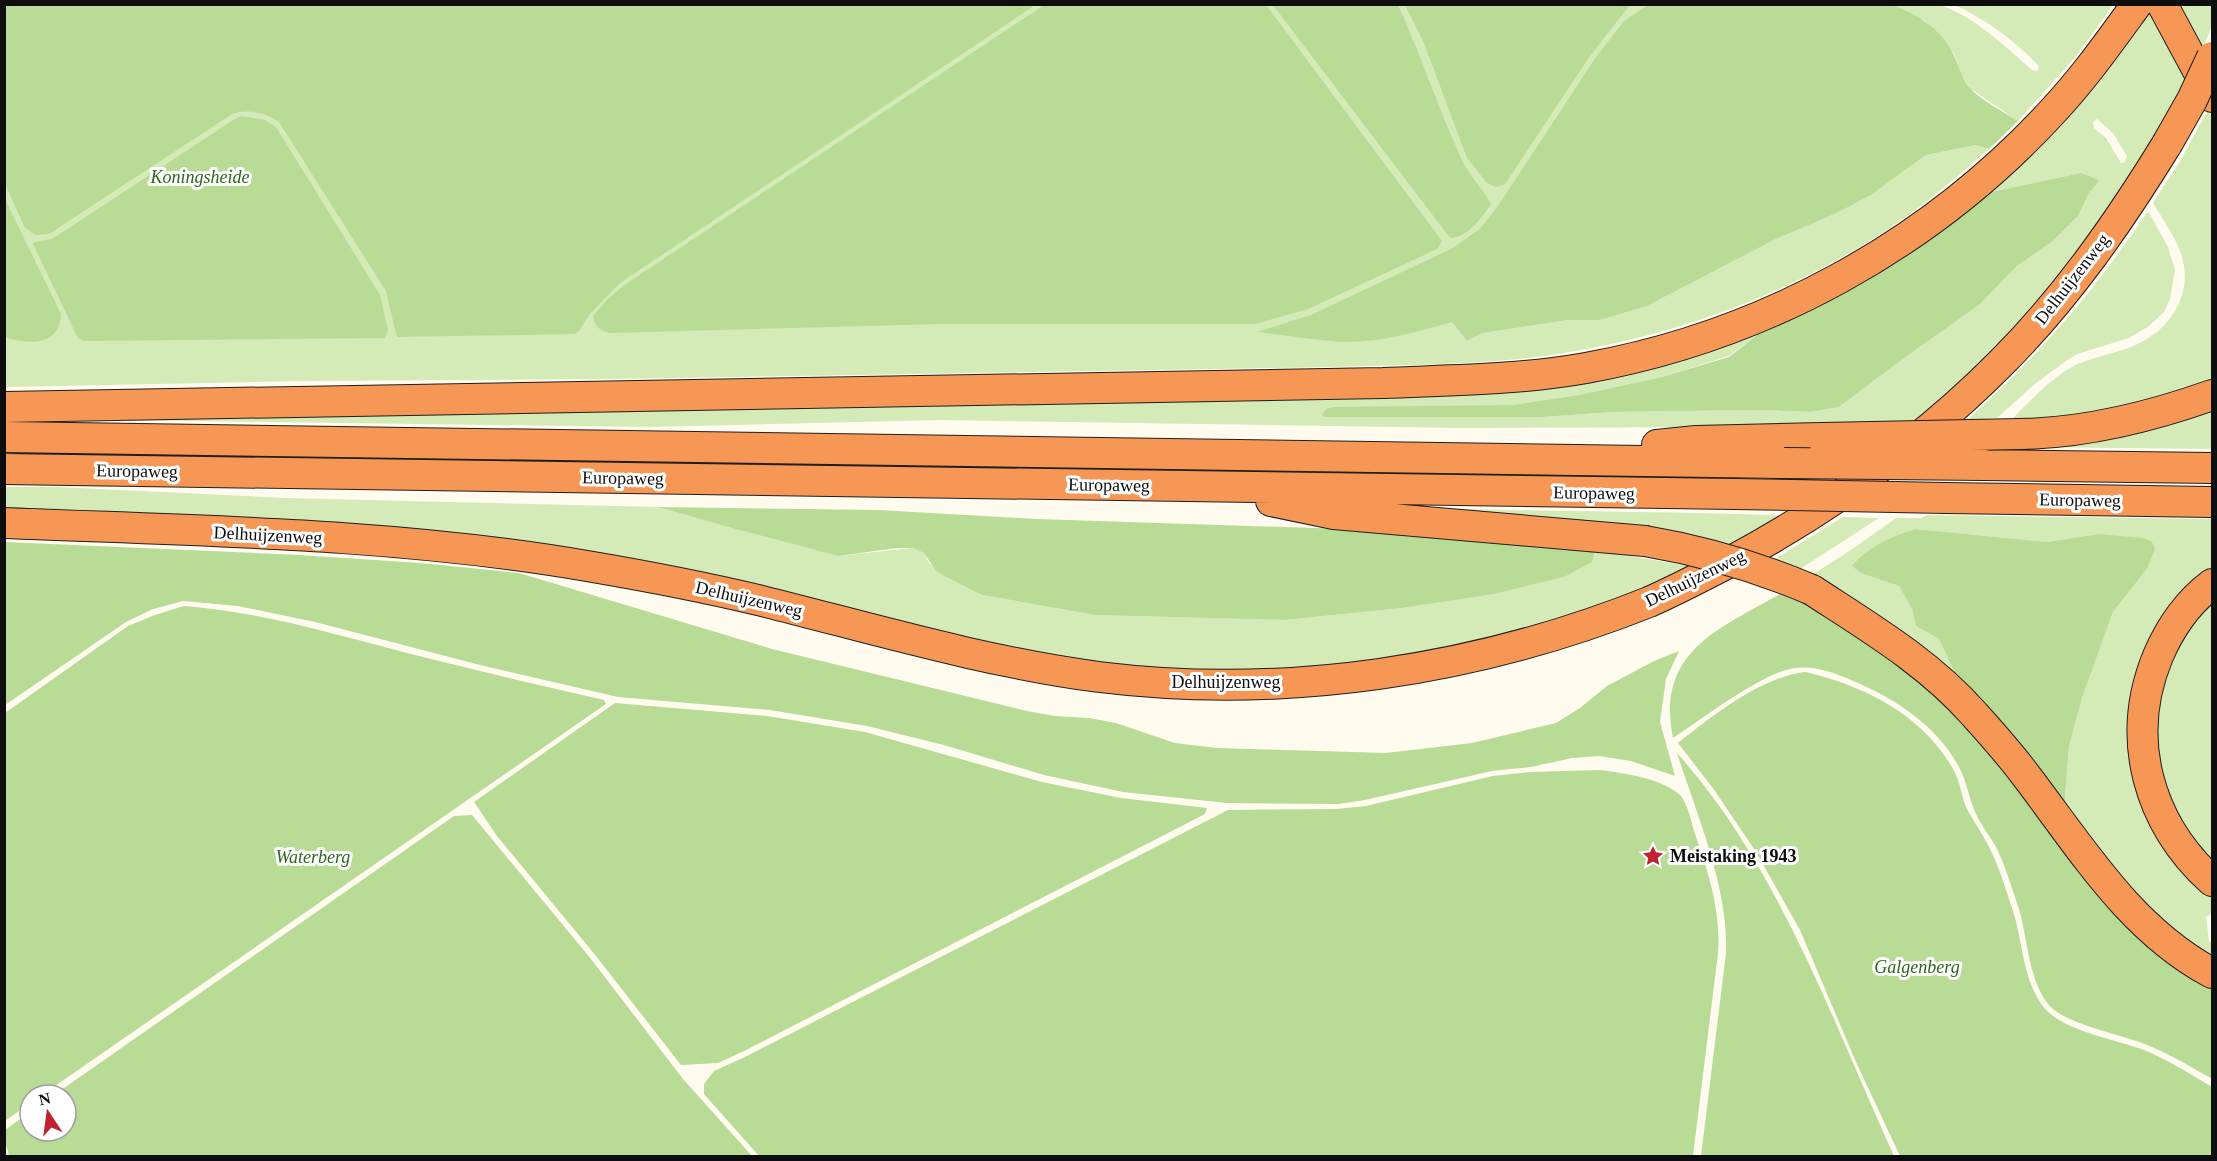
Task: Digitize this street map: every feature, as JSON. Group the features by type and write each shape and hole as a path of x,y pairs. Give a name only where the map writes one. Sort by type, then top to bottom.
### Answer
{"highway":[{"path":"4,406 1383,383 1526,376 1584,368 1672,348 1725,330 1821,288 1876,258 1979,183 2053,112 2106,47 2137,4"},
{"path":"2162,4 2212,97"},
{"name":"Delhuijzenweg","path":"4,523 396,542 526,556 678,582 980,656 1103,677 1208,684 1269,684 1331,680 1439,664 1569,630 1654,599 1753,549 1854,486 1903,451 2000,365 2083,270 2135,196 2167,144 2192,100 2212,57"},
{"path":"1543,459 1696,441 2053,433 2137,419 2212,395"},
{"name":"Europaweg","path":"4,437 2212,468"},
{"name":"Europaweg","path":"4,469 2212,502"},
{"path":"1191,486 1334,514 1645,541 1730,559 1812,590 1904,650 1955,693 2026,776 2120,900 2175,950 2212,973"},
{"path":"2212,584 2188,607 2165,642 2154,666 2146,693 2143,735 2148,776 2163,817 2178,844 2212,881"}],"green space":[{"path":"1929,3 1953,10 2000,42 2032,70 2037,71 2038,65 2010,39 1955,5 2113,5 2077,55 2018,121 1970,88 1962,76 1954,54 1925,21 1889,5"},
{"path":"5,4 1035,5 620,283 589,315 575,334 398,337 386,291 279,122 262,114 245,112 232,114 49,234 36,235 25,228 5,184"},
{"path":"1889,4 1908,12 1935,29 1948,45 1969,87 1986,101 2018,121 1989,149 1976,145 1926,155 1871,195 1837,213 1774,240 1647,306 1600,320 1568,320 1483,333 1467,341 1452,322 1398,336 1355,342 1257,332 1311,315 1451,249 1480,229 1500,203 1594,60 1624,21 1648,5"},
{"name":"Koningsheide","path":"4,5 1711,5 1711,14 1452,322 1467,341 1483,333 1568,320 1600,320 1647,306 1774,240 1837,213 1871,195 1926,155 1976,145 1989,149 1930,199 1886,231 1790,284 1740,306 1688,324 1582,350 1528,358 1333,367 5,387"},
{"path":"1044,5 1266,5 1442,241 1437,249 1308,309 1255,324 941,324 610,333 597,326 593,316 623,286"},
{"path":"1273,5 1398,5 1461,158 1491,204 1469,231 1450,238"},
{"path":"1405,5 1630,5 1590,56 1505,184 1496,187 1487,183 1467,158 1424,43"},
{"path":"2173,5 2212,5 2212,26 2200,55"},
{"path":"2150,8 2189,77 2131,181 2030,315 1916,424 1459,428 941,420 651,427 119,420 1409,396 1767,327 1729,356 1662,377 1579,395 1512,405 1324,417 1542,417 1613,412 1757,410 1811,412 1839,407 1979,305 2017,266 2053,241 2078,216 2089,193 2100,180 2081,173 1986,193","holes":["2097,119 2113,133 2127,156 2124,163 2121,163 2106,138 2094,128 2093,122"]},
{"path":"2208,110 2212,119 2212,379 2169,396 2088,414 2008,423 2053,380 2070,368 2145,340 2168,321 2176,309 2185,282 2184,267 2175,239 2153,203 2179,163"},
{"path":"242,116 265,120 276,127 380,295 388,330 385,338 85,341 78,338 33,244 52,239"},
{"path":"2081,173 2100,180 2089,193 2078,216 2053,241 2017,266 1979,305 1839,407 1811,412 1757,410 1613,412 1542,417 1324,417 1322,415 1326,409 1334,407 1512,405 1579,395 1662,377 1729,357 1767,327 1986,193"},
{"path":"4,197 61,314 55,332 42,341 14,340 5,337"},
{"path":"2148,211 2168,247 2175,270 2170,299 2164,312 2149,326 2129,338 2077,354 2036,383 1997,418 1967,420 2018,372 2065,321 2087,295"},
{"path":"2212,402 2212,449 2025,447"},
{"path":"5,487 57,487 285,498 658,507 838,556 913,548 924,553 929,563 982,595 1095,615 1285,620 1402,608 1495,594 1564,577 1595,550 1694,567 1652,586 1566,618 1441,652 1260,673 1141,669 1046,657 761,589 5,511"},
{"path":"1394,506 1492,510 1787,516 1728,549"},
{"path":"658,507 879,510 1037,519 1344,529 1595,550 1592,562 1564,577 1495,594 1402,608 1285,620 1095,615 982,595 937,572 924,553 913,548 838,556"},
{"path":"1927,515 2212,519 2212,571 2133,717 2212,893 2212,913 2206,917 2209,941 2212,943 2212,962 2160,925 2064,810 2069,746 2083,695 2113,612 2146,570 2098,534 2047,542 1916,529 1861,573 1899,586 1912,609 1916,626 1939,639 1958,680 1807,578 1896,518 1922,518"},
{"path":"1843,517 1879,518 1797,571 1772,561"},
{"path":"1916,529 2047,542 2098,534 2143,538 2152,542 2155,549 2146,570 2113,612 2083,695 2069,746 2064,810 1958,680 1939,639 1916,626 1912,609 1899,586 1861,573 1852,566 1881,543"},
{"path":"5,542 299,555 420,563 519,573 772,649 1027,711 1116,723 1175,743 1217,748 1386,753 1472,743 1556,723 1580,708 1607,686 1654,661 1679,651 1666,679 1660,722 1675,776 1631,761 1599,756 1492,771 1339,804 1227,803 1123,792 1044,775 944,745 867,726 770,710 618,697 484,666 315,622 238,606 183,601 153,609 126,622 5,705"},
{"path":"1780,594 1823,612 1916,673 2212,987 2212,1079 2152,1047 2068,1018 2048,1004 2041,994 2032,971 2019,909 2005,868 1995,845 1976,814 1959,767 1940,739 1901,706 1840,675 1824,670 1790,669 1762,680 1673,738 1670,709 1674,684 1683,664 1696,647 1714,633"},
{"path":"2212,600 2212,865 2173,811 2158,763 2158,700 2175,649"},
{"name":"Waterberg","path":"184,606 240,613 295,624 453,665 604,700 606,704 59,1083 18,1083 18,1112 5,1121 5,713 128,626"},
{"name":"Galgenberg","path":"1805,672 1848,685 1889,705 1925,733 1940,750 1956,774 1968,811 1996,862 2013,911 2030,983 2042,1005 2062,1022 2091,1034 2149,1052 2212,1087 2212,1156 1900,1156 1856,1062 1800,930 1756,852 1715,791 1678,743 1722,710 1754,690 1788,675"},
{"path":"615,703 767,716 865,732 1042,782 1121,798 1207,808 1205,814 742,1052 718,1063 681,1065 596,956 497,836 474,802"},
{"path":"1677,753 1713,797 1745,845 1774,895 1825,999 1894,1156 1701,1156 1726,953 1726,929 1710,852"},
{"path":"1600,770 1654,781 1674,790 1681,796 1689,813 1712,891 1717,921 1718,953 1693,1156 759,1156 704,1094 704,1084 714,1071 1228,810 1337,809 1366,806 1493,776 1531,772"},
{"path":"472,815 591,959 683,1079 752,1156 9,1156 5,1130 18,1121 18,1143 78,1143 78,1083 71,1083 454,816"}],"place":[{"name":"Meistaking 1943","path":"1653,856"}]}
